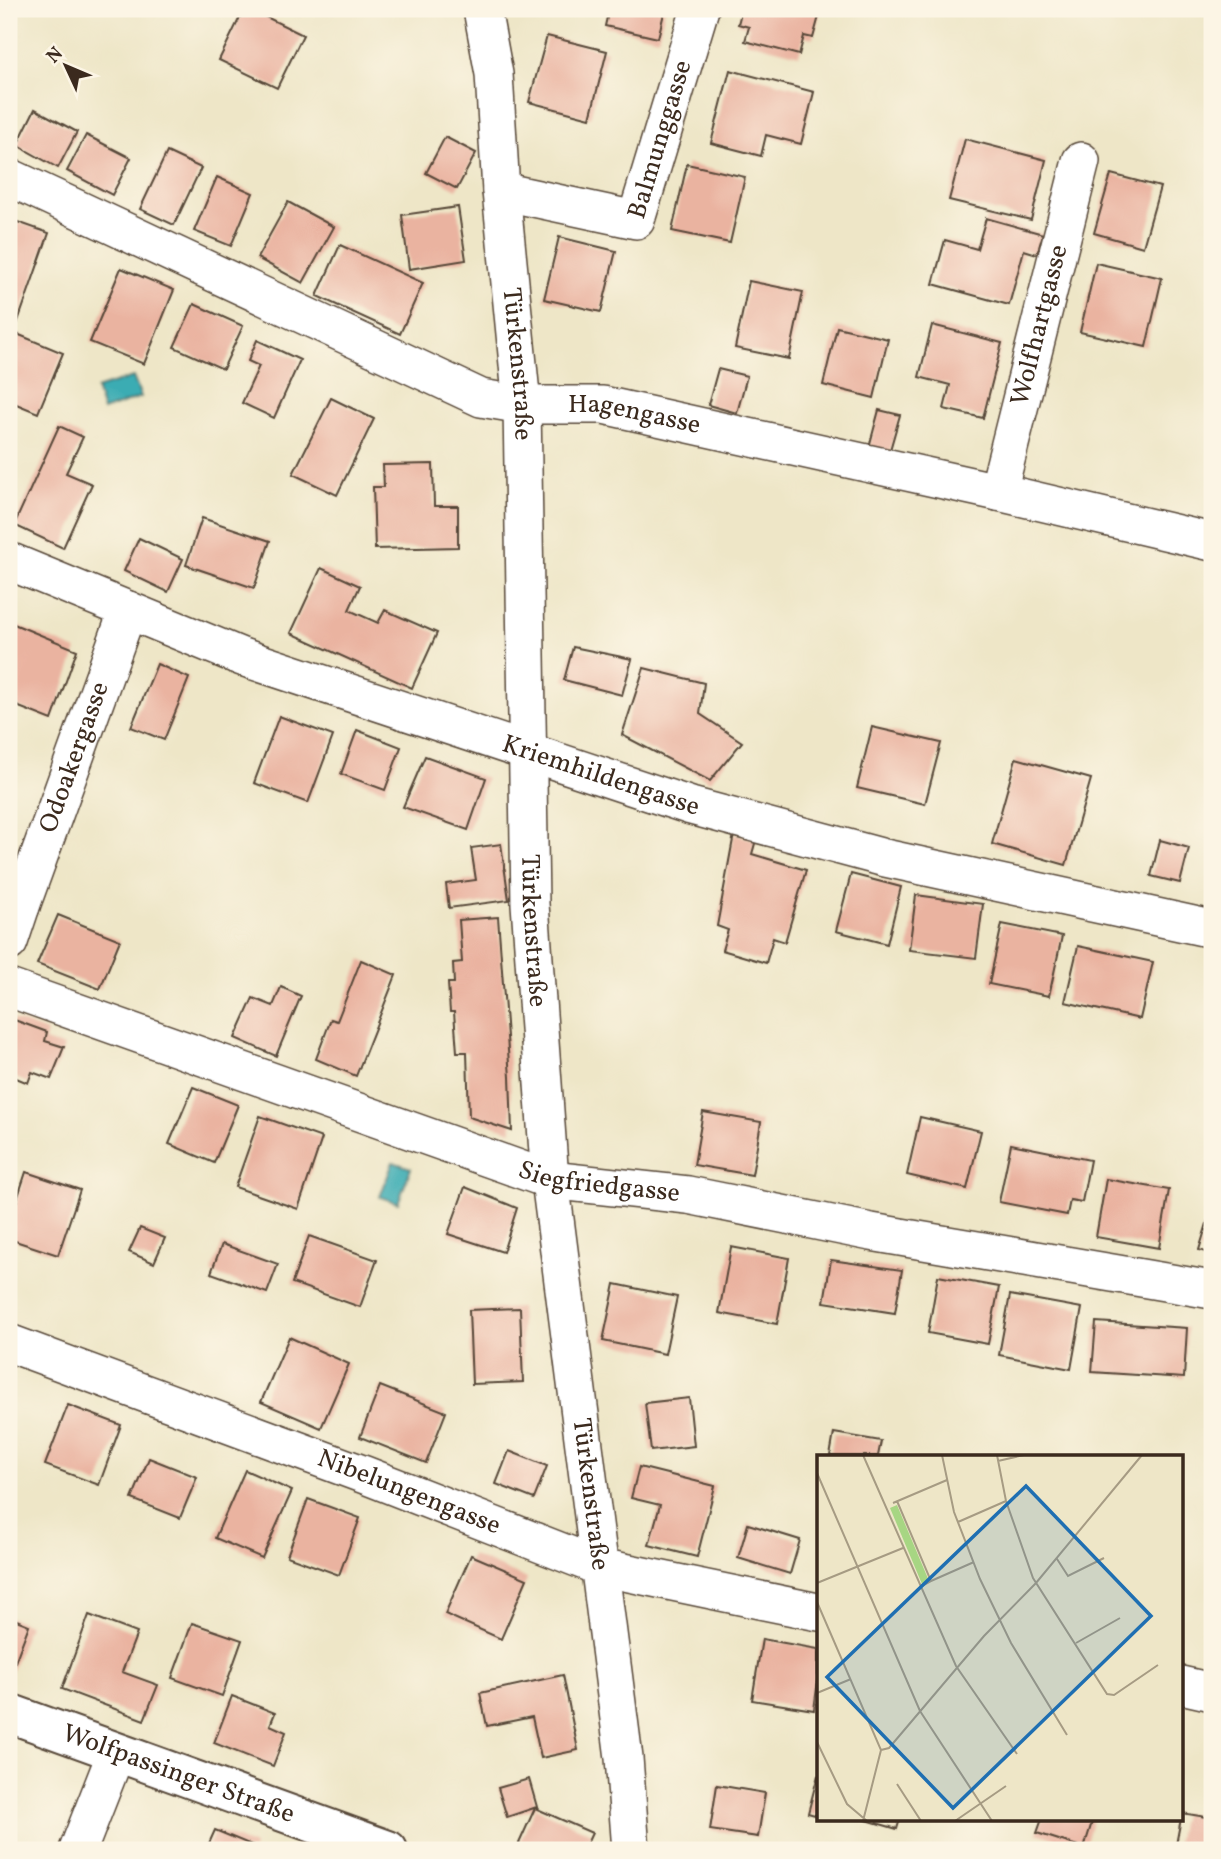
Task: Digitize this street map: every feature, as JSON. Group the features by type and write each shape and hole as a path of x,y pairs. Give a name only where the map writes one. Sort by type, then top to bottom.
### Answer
{"street":[{"name":"Türkenstraße","path":"482,9 494,74 501,191 522,405 530,904 550,1180 624,1758 631,1850"},
{"name":"Balmunggasse","path":"501,191 636,220 700,9"},
{"name":"Wolfhartgasse","path":"998,492 1082,161"},
{"name":"Hagengasse","path":"9,177 481,398 522,405 603,405 1212,542"},
{"name":"Kriemhildengasse","path":"9,561 242,657 691,806 885,858 1212,929"},
{"name":"Odoakergasse","path":"9,942 15,904 128,610"},
{"name":"Siegfriedgasse","path":"9,988 550,1180 688,1195 871,1232 1212,1290"},
{"name":"Nibelungengasse","path":"9,1343 365,1475 600,1567 817,1612"},
{"path":"1182,1685 1212,1692"},
{"name":"Wolfpassinger Straße","path":"9,1713 388,1850"},
{"path":"78,1850 116,1753"}],"water":[{"path":"133,377 141,397 103,411 96,389"},
{"path":"393,1162 411,1168 398,1203 380,1197"}],"building":[{"path":"244,9 250,9 303,35 277,88 219,60"},
{"path":"609,9 665,9 658,38 605,26"},
{"path":"742,9 821,9 813,38 804,36 799,55 745,41 749,27 738,24"},
{"path":"547,36 607,51 590,118 529,102"},
{"path":"730,70 814,92 801,144 766,135 761,156 711,143"},
{"path":"35,109 77,132 58,168 17,145"},
{"path":"86,135 131,158 112,195 67,171"},
{"path":"445,137 476,153 457,189 426,173"},
{"path":"965,139 1046,160 1031,220 949,200"},
{"path":"167,152 201,168 174,225 140,209"},
{"path":"687,164 745,177 730,243 672,231"},
{"path":"1111,174 1160,187 1143,247 1094,233"},
{"path":"217,177 253,193 231,246 194,231"},
{"path":"288,202 334,227 303,283 257,258"},
{"path":"458,207 466,260 409,269 402,215"},
{"path":"986,218 1043,234 1037,254 1024,250 1009,305 933,284 945,240 977,249"},
{"path":"9,219 49,233 17,324 9,321"},
{"path":"559,237 616,251 601,312 544,299"},
{"path":"340,245 423,283 400,334 317,296"},
{"path":"1096,263 1162,278 1146,347 1080,332"},
{"path":"121,268 174,290 144,364 90,342"},
{"path":"749,281 803,292 789,359 735,348"},
{"path":"194,304 243,326 223,369 174,347"},
{"path":"932,325 1002,343 983,418 944,409 950,385 919,377"},
{"path":"837,327 888,339 874,398 823,385"},
{"path":"17,334 63,353 38,413 9,401 9,353"},
{"path":"257,340 300,360 274,418 242,403 259,366 248,361"},
{"path":"718,369 747,376 737,413 708,405"},
{"path":"331,398 374,419 337,495 293,474"},
{"path":"879,410 900,415 888,457 868,451"},
{"path":"59,426 83,437 66,473 92,484 63,548 14,525"},
{"path":"433,464 434,506 458,506 458,547 375,549 373,487 384,487 383,465"},
{"path":"202,518 270,541 254,588 186,565"},
{"path":"139,538 183,559 168,592 124,571"},
{"path":"321,568 360,586 349,610 378,623 385,610 437,633 412,688 291,633"},
{"path":"9,622 77,650 52,720 9,703"},
{"path":"573,647 632,659 622,695 564,680"},
{"path":"157,664 189,678 164,740 131,727"},
{"path":"644,668 704,683 700,714 742,742 710,781 622,735"},
{"path":"279,716 333,736 308,803 254,783"},
{"path":"872,727 941,743 925,804 857,788"},
{"path":"357,730 401,747 385,790 341,774"},
{"path":"425,756 486,778 468,830 403,807"},
{"path":"1016,758 1091,779 1066,865 992,844"},
{"path":"734,834 756,840 752,854 806,870 785,942 773,938 766,963 722,950 728,930 717,926"},
{"path":"1160,840 1189,848 1180,883 1151,876"},
{"path":"501,844 509,900 449,908 446,884 476,880 471,848"},
{"path":"851,874 901,887 887,944 836,931"},
{"path":"916,895 983,904 976,958 909,950"},
{"path":"58,915 120,940 100,989 37,964"},
{"path":"498,917 512,1131 469,1117 467,1052 457,1052 454,1012 450,1012 448,983 454,983 453,963 462,962 459,920"},
{"path":"1002,924 1062,936 1049,996 989,984"},
{"path":"1078,946 1153,962 1140,1019 1065,1002"},
{"path":"361,960 396,975 356,1076 316,1059 331,1019 337,1021"},
{"path":"281,987 301,996 276,1056 235,1038 253,998 273,1006"},
{"path":"9,1018 47,1032 45,1041 64,1047 51,1079 32,1072 28,1083 9,1075"},
{"path":"193,1087 238,1105 214,1163 169,1144"},
{"path":"703,1112 761,1122 752,1175 694,1165"},
{"path":"260,1116 322,1138 298,1209 235,1187"},
{"path":"920,1117 981,1131 967,1189 907,1175"},
{"path":"1011,1144 1090,1160 1082,1202 1070,1200 1067,1215 999,1202"},
{"path":"26,1172 80,1190 58,1255 9,1239 9,1224"},
{"path":"1106,1179 1169,1190 1159,1248 1096,1237"},
{"path":"465,1187 517,1208 503,1252 448,1234"},
{"path":"1212,1207 1212,1254 1199,1250"},
{"path":"140,1228 165,1238 154,1263 129,1252"},
{"path":"309,1236 377,1260 360,1307 292,1283"},
{"path":"222,1244 278,1264 267,1293 211,1273"},
{"path":"731,1247 789,1258 777,1324 719,1313"},
{"path":"831,1260 902,1270 895,1313 824,1302"},
{"path":"938,1276 999,1287 988,1344 928,1333"},
{"path":"615,1284 677,1297 665,1354 603,1341"},
{"path":"1010,1295 1082,1308 1071,1369 999,1355"},
{"path":"520,1308 523,1382 472,1384 469,1310"},
{"path":"1096,1322 1187,1328 1184,1378 1092,1372"},
{"path":"289,1337 349,1364 321,1428 261,1402"},
{"path":"380,1386 446,1412 426,1463 360,1437"},
{"path":"689,1398 694,1446 651,1451 645,1403"},
{"path":"68,1405 121,1425 99,1485 45,1465"},
{"path":"834,1433 881,1441 878,1455 830,1455"},
{"path":"509,1451 547,1466 534,1499 496,1484"},
{"path":"149,1458 197,1477 180,1518 132,1499"},
{"path":"639,1467 715,1486 697,1557 649,1545 660,1505 631,1498"},
{"path":"245,1470 292,1491 262,1558 215,1538"},
{"path":"308,1499 360,1518 339,1575 287,1556"},
{"path":"748,1524 800,1540 790,1574 738,1558"},
{"path":"471,1555 527,1579 501,1639 445,1614"},
{"path":"89,1615 137,1633 122,1672 158,1685 144,1720 62,1689"},
{"path":"9,1617 29,1625 9,1678"},
{"path":"192,1623 242,1640 222,1696 172,1678"},
{"path":"762,1639 817,1649 814,1710 752,1700"},
{"path":"563,1675 578,1750 541,1758 532,1717 487,1726 480,1693"},
{"path":"232,1696 275,1713 270,1725 286,1732 273,1766 214,1743"},
{"path":"529,1779 537,1807 507,1817 498,1788"},
{"path":"817,1779 817,1816 808,1813"},
{"path":"717,1785 765,1793 758,1837 710,1830"},
{"path":"535,1808 592,1833 584,1850 516,1850"},
{"path":"1182,1813 1212,1818 1212,1850 1175,1850"},
{"path":"866,1820 900,1820 897,1829"},
{"path":"1042,1820 1093,1820 1084,1848 1037,1833"},
{"path":"215,1830 254,1846 253,1850 206,1850"}]}
